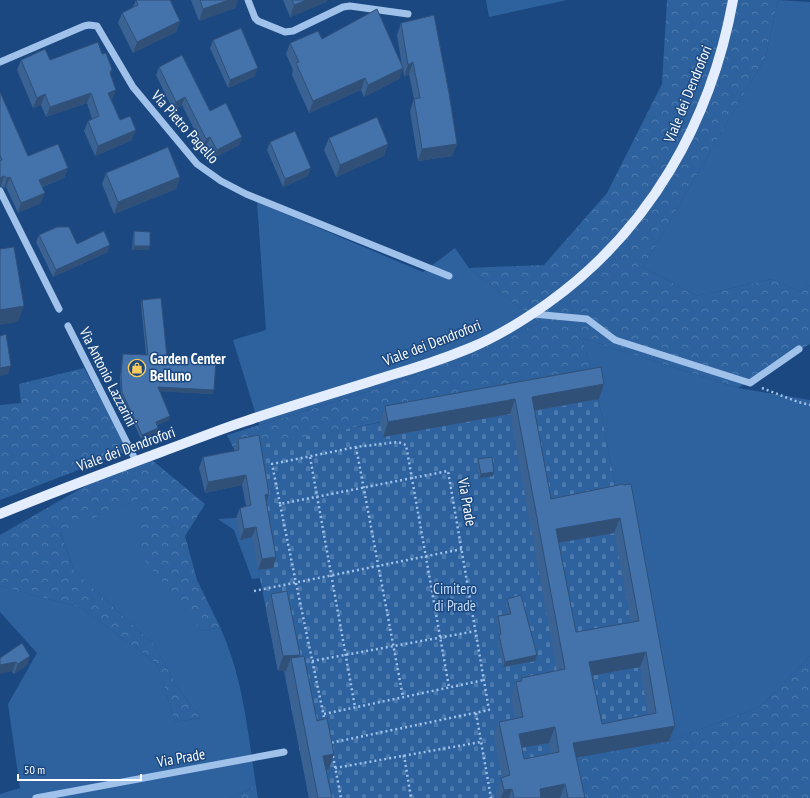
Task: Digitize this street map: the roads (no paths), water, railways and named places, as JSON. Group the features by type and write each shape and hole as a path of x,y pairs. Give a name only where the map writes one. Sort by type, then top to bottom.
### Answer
{"main road":[{"name":"Viale dei Dendrofori","path":"0,514 136,461 246,421 439,360 472,347 506,330 533,314 584,274 614,246 637,220 660,186 681,153 713,79 728,32 733,0"}],"street":[{"path":"248,0 255,18 258,21 285,32 289,32 343,7 362,4 408,14"},
{"name":"Via Pietro Pagello","path":"0,62 84,26 97,26 133,87 202,169 221,182 246,194 449,276"},
{"path":"0,191 59,309"},
{"path":"533,314 587,319 615,340 750,383 798,349"},
{"name":"Via Antonio Lazzarini","path":"68,326 136,461"},
{"name":"Via Prade","path":"36,798 284,752"}],"place":[{"name":"Garden Center Belluno","path":"137,368"}],"park label":[{"name":"Cimitero di Prade","path":"455,598"}]}
